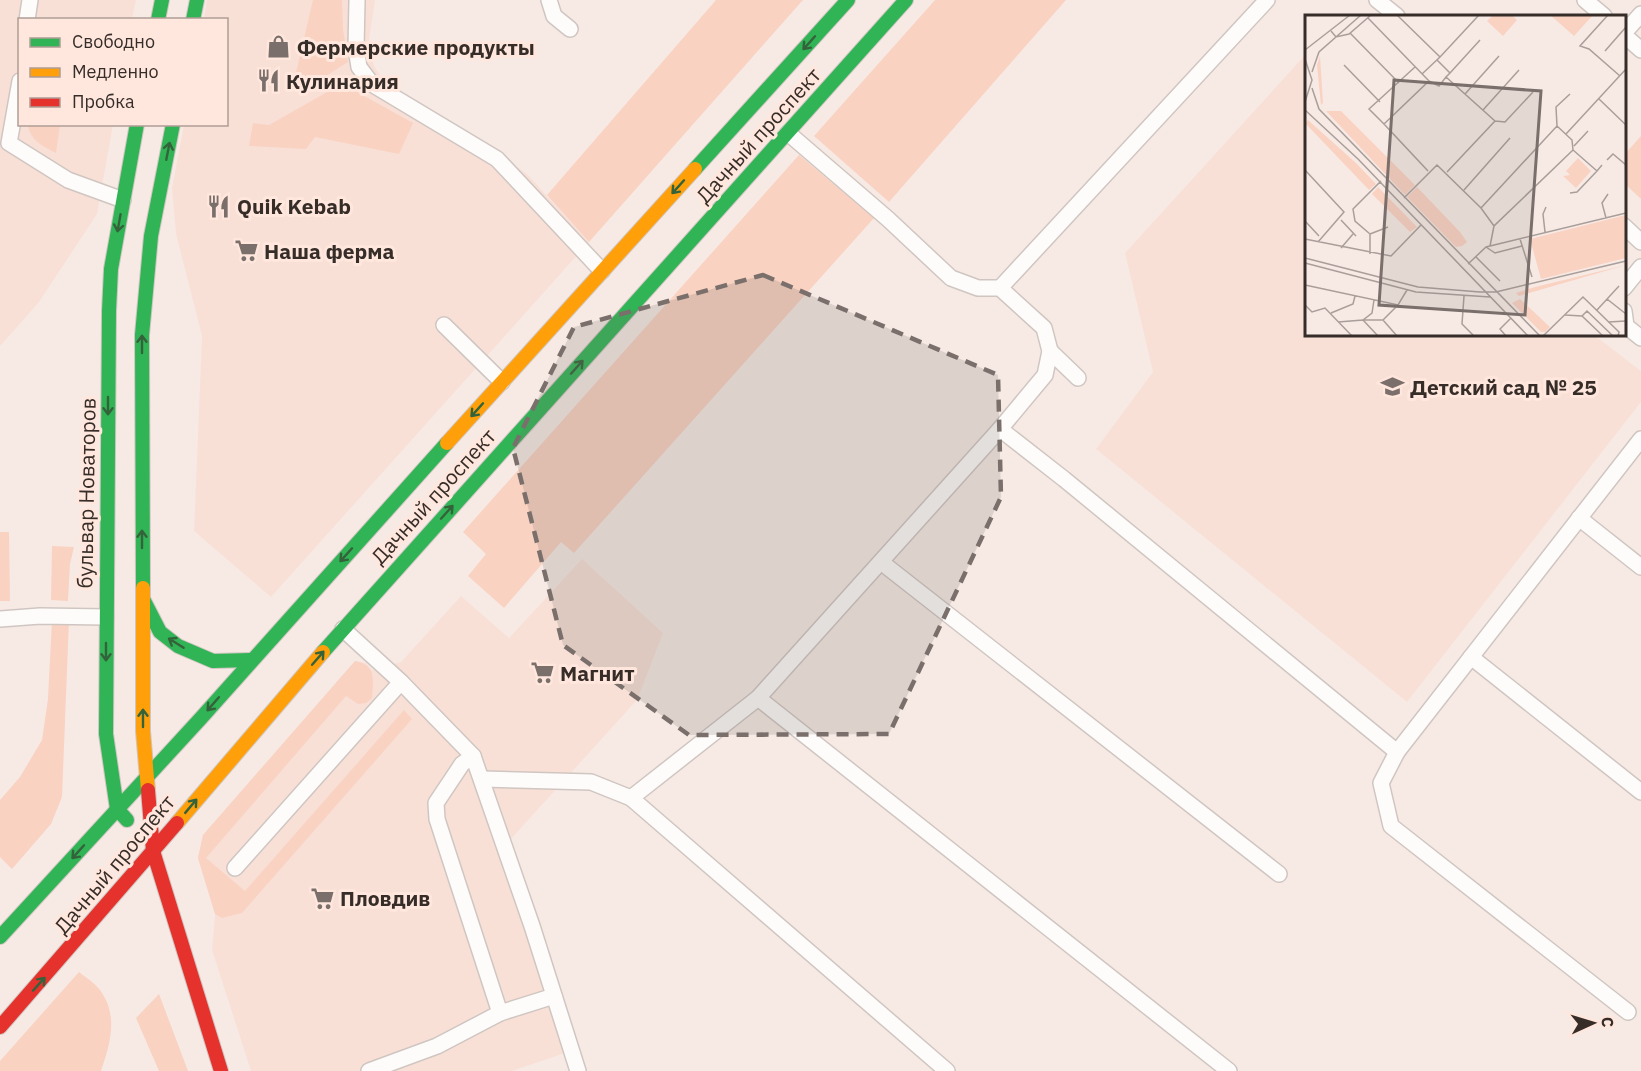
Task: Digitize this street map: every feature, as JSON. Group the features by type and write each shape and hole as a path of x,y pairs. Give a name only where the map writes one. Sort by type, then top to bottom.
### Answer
{"main road":[{"path":"158,18 162,0"},
{"path":"193,18 197,0"},
{"name":"Дачный проспект","path":"0,937 848,0"},
{"name":"Дачный проспект","path":"0,1028 343,630 906,0"},
{"name":"бульвар Новаторов","path":"117,809 106,734 109,311 111,269 137,126"},
{"path":"173,126 151,236 142,335 143,731 153,851 221,1071"},
{"path":"142,597 160,632 178,646 213,661 251,660"},
{"path":"117,809 153,851"}],"lane":[{"path":"27,18 30,0"},
{"path":"357,0 356,48 359,67 372,84 497,159 602,271"},
{"path":"549,0 554,16 570,28"},
{"path":"1000,288 1267,0"},
{"path":"1377,0 1396,15"},
{"path":"1585,0 1603,15"},
{"path":"1626,32 1641,14"},
{"path":"1626,36 1641,50"},
{"path":"18,89 5,139 68,180 123,200"},
{"path":"631,798 758,698 1000,429 1045,375 1050,351 1044,328 1000,288 978,288 951,278 888,219 788,133"},
{"path":"1626,228 1641,242"},
{"path":"1626,286 1641,267"},
{"path":"444,325 502,382"},
{"path":"1626,326 1641,338"},
{"path":"1050,351 1078,378"},
{"path":"1000,429 1065,479 1397,752"},
{"path":"1628,1012 1391,826 1381,783 1397,752 1641,439"},
{"path":"1579,518 1641,567"},
{"path":"881,562 1279,874"},
{"path":"0,619 40,616 106,617"},
{"path":"343,630 401,682 473,756 483,779 578,1071"},
{"path":"1471,657 1641,792"},
{"path":"235,868 401,682"},
{"path":"758,698 1229,1071"},
{"path":"473,756 462,764 436,803 437,819 500,1014"},
{"path":"483,779 591,782 631,798 947,1071"},
{"path":"369,1071 437,1046 500,1014 554,996"}],"highlighted area":[{"path":"763,275 998,375 1001,497 889,734 689,735 563,645 513,448 574,327"}],"shaded area":[{"path":"0,0 136,0 132,18 18,18 18,126 113,126 97,214 39,302 0,346"},
{"path":"207,0 375,0 368,47 375,68 386,82 497,152 528,175 589,242 271,597 194,531 202,336 176,234 172,188 184,126 228,126 228,18 204,18"},
{"path":"313,0 342,0 348,62 305,89 293,85"},
{"path":"716,0 803,0 589,242 547,195"},
{"path":"935,0 1066,0 889,202 814,136"},
{"name":"Детский сад № 25","path":"1305,55 1305,336 1595,336 1641,371 1641,402 1407,702 1096,449 1153,372 1125,253"},
{"path":"350,88 413,123 399,154 315,137 306,149 249,146 253,123 269,125 329,91"},
{"path":"28,126 60,126 56,153 34,139"},
{"path":"1641,136 1641,199 1626,185 1626,153"},
{"path":"799,155 874,218 574,553 561,542 504,608 468,576 486,554 463,532"},
{"path":"0,532 9,532 10,601 0,601"},
{"path":"52,546 74,547 70,564 68,601 51,600"},
{"path":"582,559 663,633 637,700 501,850 565,1053 512,1071 251,1071 212,950 215,914 198,858 203,835 355,661 366,663 372,670 401,662 461,596 509,638"},
{"path":"52,620 69,620 62,797 51,824 12,869 0,857 0,800 20,777 42,740 48,699"},
{"path":"355,661 370,669 373,679 372,698 366,703 358,704 346,696 206,858 245,891 404,710 412,719 242,913 222,918 215,914 198,858 203,835"},
{"path":"79,972 100,990 109,1010 110,1040 101,1071 0,1071 0,1061"},
{"path":"159,994 188,1071 159,1071 136,1018"}],"traffic: fast":[{"path":"158,18 162,0"},
{"path":"193,18 197,0"},
{"path":"695,169 848,0"},
{"path":"323,652 906,0"},
{"path":"127,820 117,809 106,734 109,311 111,269 137,126"},
{"path":"143,588 142,335 151,236 173,126"},
{"path":"0,937 202,717 447,443"},
{"path":"143,599 160,632 178,646 213,661 251,660"}],"traffic: slow":[{"path":"447,443 695,169"},
{"path":"143,588 143,731 148,790"},
{"path":"177,823 323,652"}],"traffic: jam":[{"path":"148,790 153,851 221,1071"},
{"path":"0,1027 177,823"}],"place":[{"name":"Фермерские продукты","path":"279,47"},
{"name":"Кулинария","path":"268,81"},
{"name":"Quik Kebab","path":"219,206"},
{"name":"Наша ферма","path":"246,251"},
{"name":"Детский сад № 25","path":"1392,387"},
{"name":"Магнит","path":"542,673"},
{"name":"Пловдив","path":"322,898"}]}
